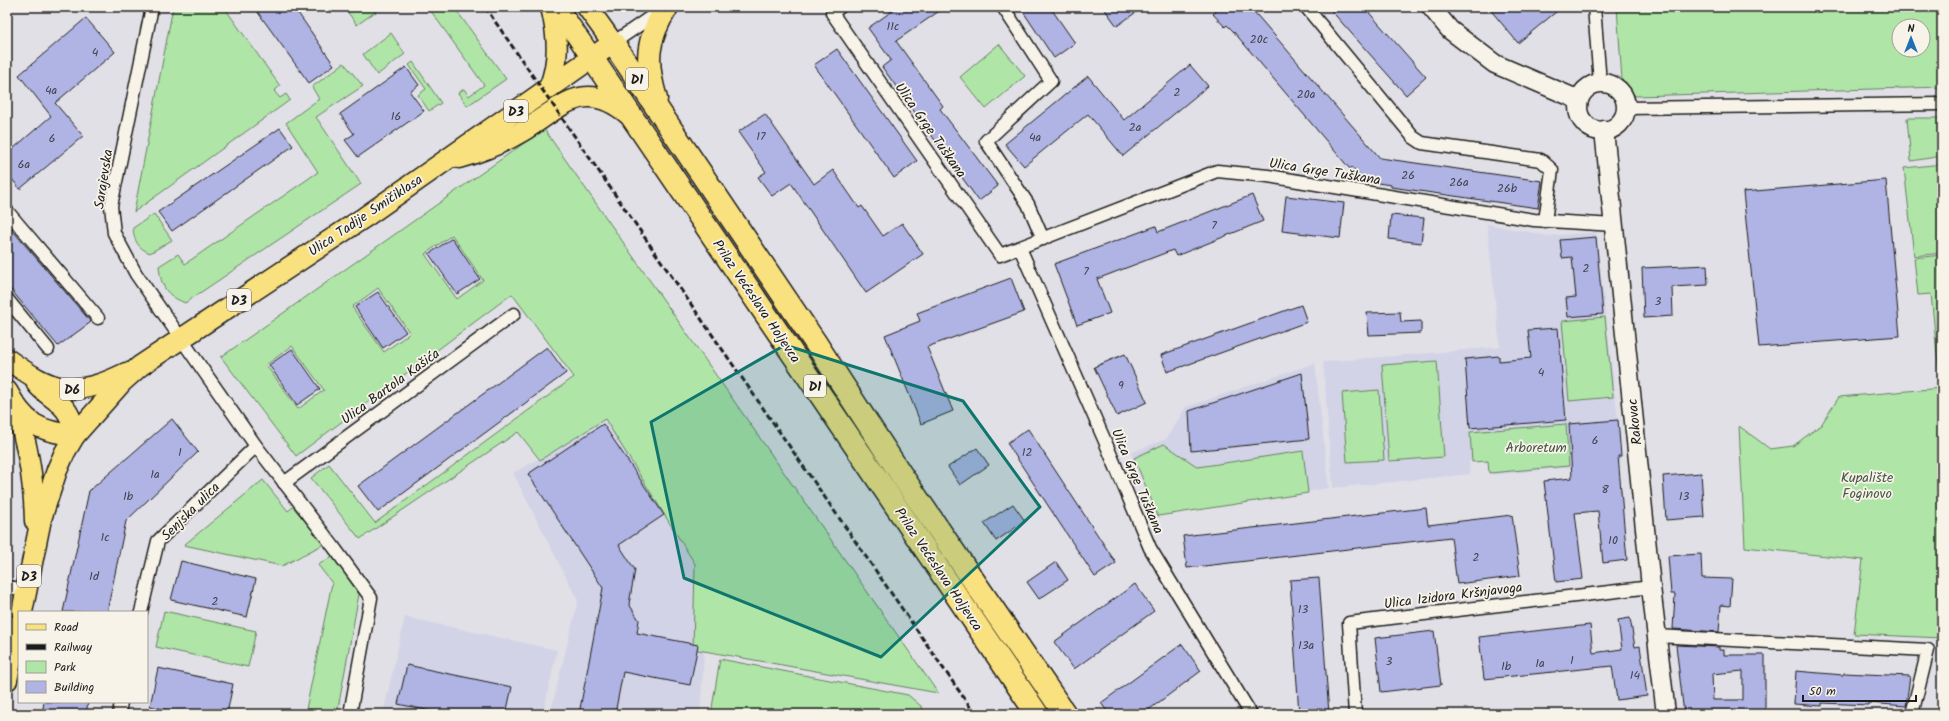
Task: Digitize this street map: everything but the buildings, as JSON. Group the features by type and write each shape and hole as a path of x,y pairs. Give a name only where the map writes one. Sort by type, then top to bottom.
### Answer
{"highway":[{"path":"660,114 650,73 648,49 654,29 666,7"},
{"name":"Prilaz Većeslava Holjevca","path":"613,44 816,342 902,476 1064,714"},
{"name":"Prilaz Većeslava Holjevca","path":"592,58 1037,714"}],"main road":[{"path":"548,88 555,73 557,59 556,34 551,7"},
{"name":"Prilaz Većeslava Holjevca","path":"556,7 592,58"},
{"name":"Prilaz Većeslava Holjevca","path":"587,7 613,44"},
{"path":"1431,7 1450,30 1495,64 1579,100"},
{"name":"Ulica Tadije Smičiklasa","path":"76,435 100,406 140,366 365,217 613,44"},
{"path":"1600,84 1610,85 1617,89 1622,95 1626,108 1619,123 1604,130 1597,130 1583,122 1578,108 1579,100 1588,87 1600,84"},
{"path":"440,164 483,151 504,142 578,98 596,97 606,99 615,103 629,114"},
{"name":"Rakovac","path":"1604,130 1656,636 1666,714"},
{"name":"D6","path":"7,359 30,376 58,388 85,389 113,379 140,366"},
{"path":"11,399 22,415 36,426 59,434 76,435 72,422 65,409 42,391 30,376"},
{"path":"11,399 28,449 34,501 36,540"},
{"name":"D3","path":"22,611 36,540 50,485 64,452 76,435"},
{"path":"7,680 18,629"}],"street":[{"name":"Sarajevska","path":"152,7 111,206 114,233 136,274 180,339"},
{"name":"Ulica Tadije Smičiklasa","path":"613,44 666,7"},
{"name":"Ulica Grge Tuškana","path":"840,7 832,13 1000,255 1217,171 1268,176 1545,221 1614,225"},
{"path":"1003,7 1051,82 986,141 1028,204 1043,239"},
{"path":"1306,7 1413,137 1422,143 1541,160 1546,164 1552,170 1545,221"},
{"path":"1594,7 1600,84"},
{"path":"1626,108 1942,104"},
{"path":"7,211 98,318"},
{"name":"Ulica Grge Tuškana","path":"1020,248 1150,548 1251,714"},
{"path":"7,299 48,349"},
{"name":"Ulica Bartola Kašića","path":"284,483 514,314"},
{"path":"180,339 256,446 372,598 350,714"},
{"name":"Senjska ulica","path":"141,611 158,541 256,446"},
{"path":"7,587 26,590"},
{"name":"Ulica Izidora Kršnjavoga","path":"1355,714 1348,623 1651,587"},
{"path":"1656,636 1928,650 1912,714"},
{"path":"119,714 122,703"}],"highlighted area":[{"path":"785,345 963,401 1040,507 881,657 684,578 651,422"}],"shaded area":[{"path":"1487,224 1549,236 1596,232 1618,420 1621,462 1492,475 1491,460 1469,461 1470,474 1333,488 1323,362 1500,347"},
{"path":"1315,363 1329,488 1158,516 1131,453 1166,439 1186,407"},
{"path":"612,418 711,553 700,714 550,714 578,601 513,473"},
{"path":"405,617 557,650 543,714 383,714"}],"green space":[{"path":"173,7 224,7 280,86 274,91 280,98 286,94 290,100 134,212"},
{"path":"344,7 382,7 357,25"},
{"path":"428,7 454,7 506,79 467,106 458,93 464,89 469,96 484,85"},
{"path":"1617,7 1942,7 1942,87 1636,96 1630,94 1624,86 1622,80"},
{"path":"391,33 405,54 377,75 363,54"},
{"path":"999,44 1025,76 986,109 960,77"},
{"path":"413,62 441,103 429,111 418,95 426,89 409,65"},
{"path":"344,63 363,86 316,117 361,184 185,303 173,297 163,285 159,266 178,254 185,264 318,172 286,123 319,99 312,87"},
{"path":"1907,118 1942,118 1942,156 1911,161"},
{"path":"544,129 938,693 693,649 695,564 605,419 540,460 518,432 360,539 311,478 329,464 375,523 574,377 512,294 296,456 221,357","holes":["452,235 483,280 457,299 425,254","378,288 410,333 384,352 352,307","292,346 324,390 298,409 266,365"]},
{"path":"1942,164 1942,253 1914,256 1904,168"},
{"path":"154,214 172,240 150,253 142,249 137,244 134,237 133,228"},
{"path":"1942,255 1942,374 1939,374 1931,294 1918,295 1914,258"},
{"path":"1605,317 1613,397 1569,401 1562,321"},
{"path":"1437,361 1444,457 1389,461 1382,365"},
{"name":"Kupalište Foginovo","path":"1942,388 1942,638 1854,634 1863,560 1745,547 1739,426 1770,449 1793,446 1821,425 1839,397"},
{"path":"1379,390 1384,460 1347,462 1342,393"},
{"name":"Arboretum","path":"1566,424 1569,466 1489,473 1488,461 1472,462 1470,432"},
{"path":"1164,444 1198,467 1303,451 1308,493 1158,516 1134,458"},
{"path":"263,480 288,511 293,507 324,544 282,566 184,545"},
{"path":"333,556 359,594 337,714 305,714 332,583 318,565"},
{"path":"164,611 256,631 248,667 156,647"},
{"path":"720,659 908,695 921,706 926,714 711,714"}],"railway":[{"path":"485,7 975,714"}]}
